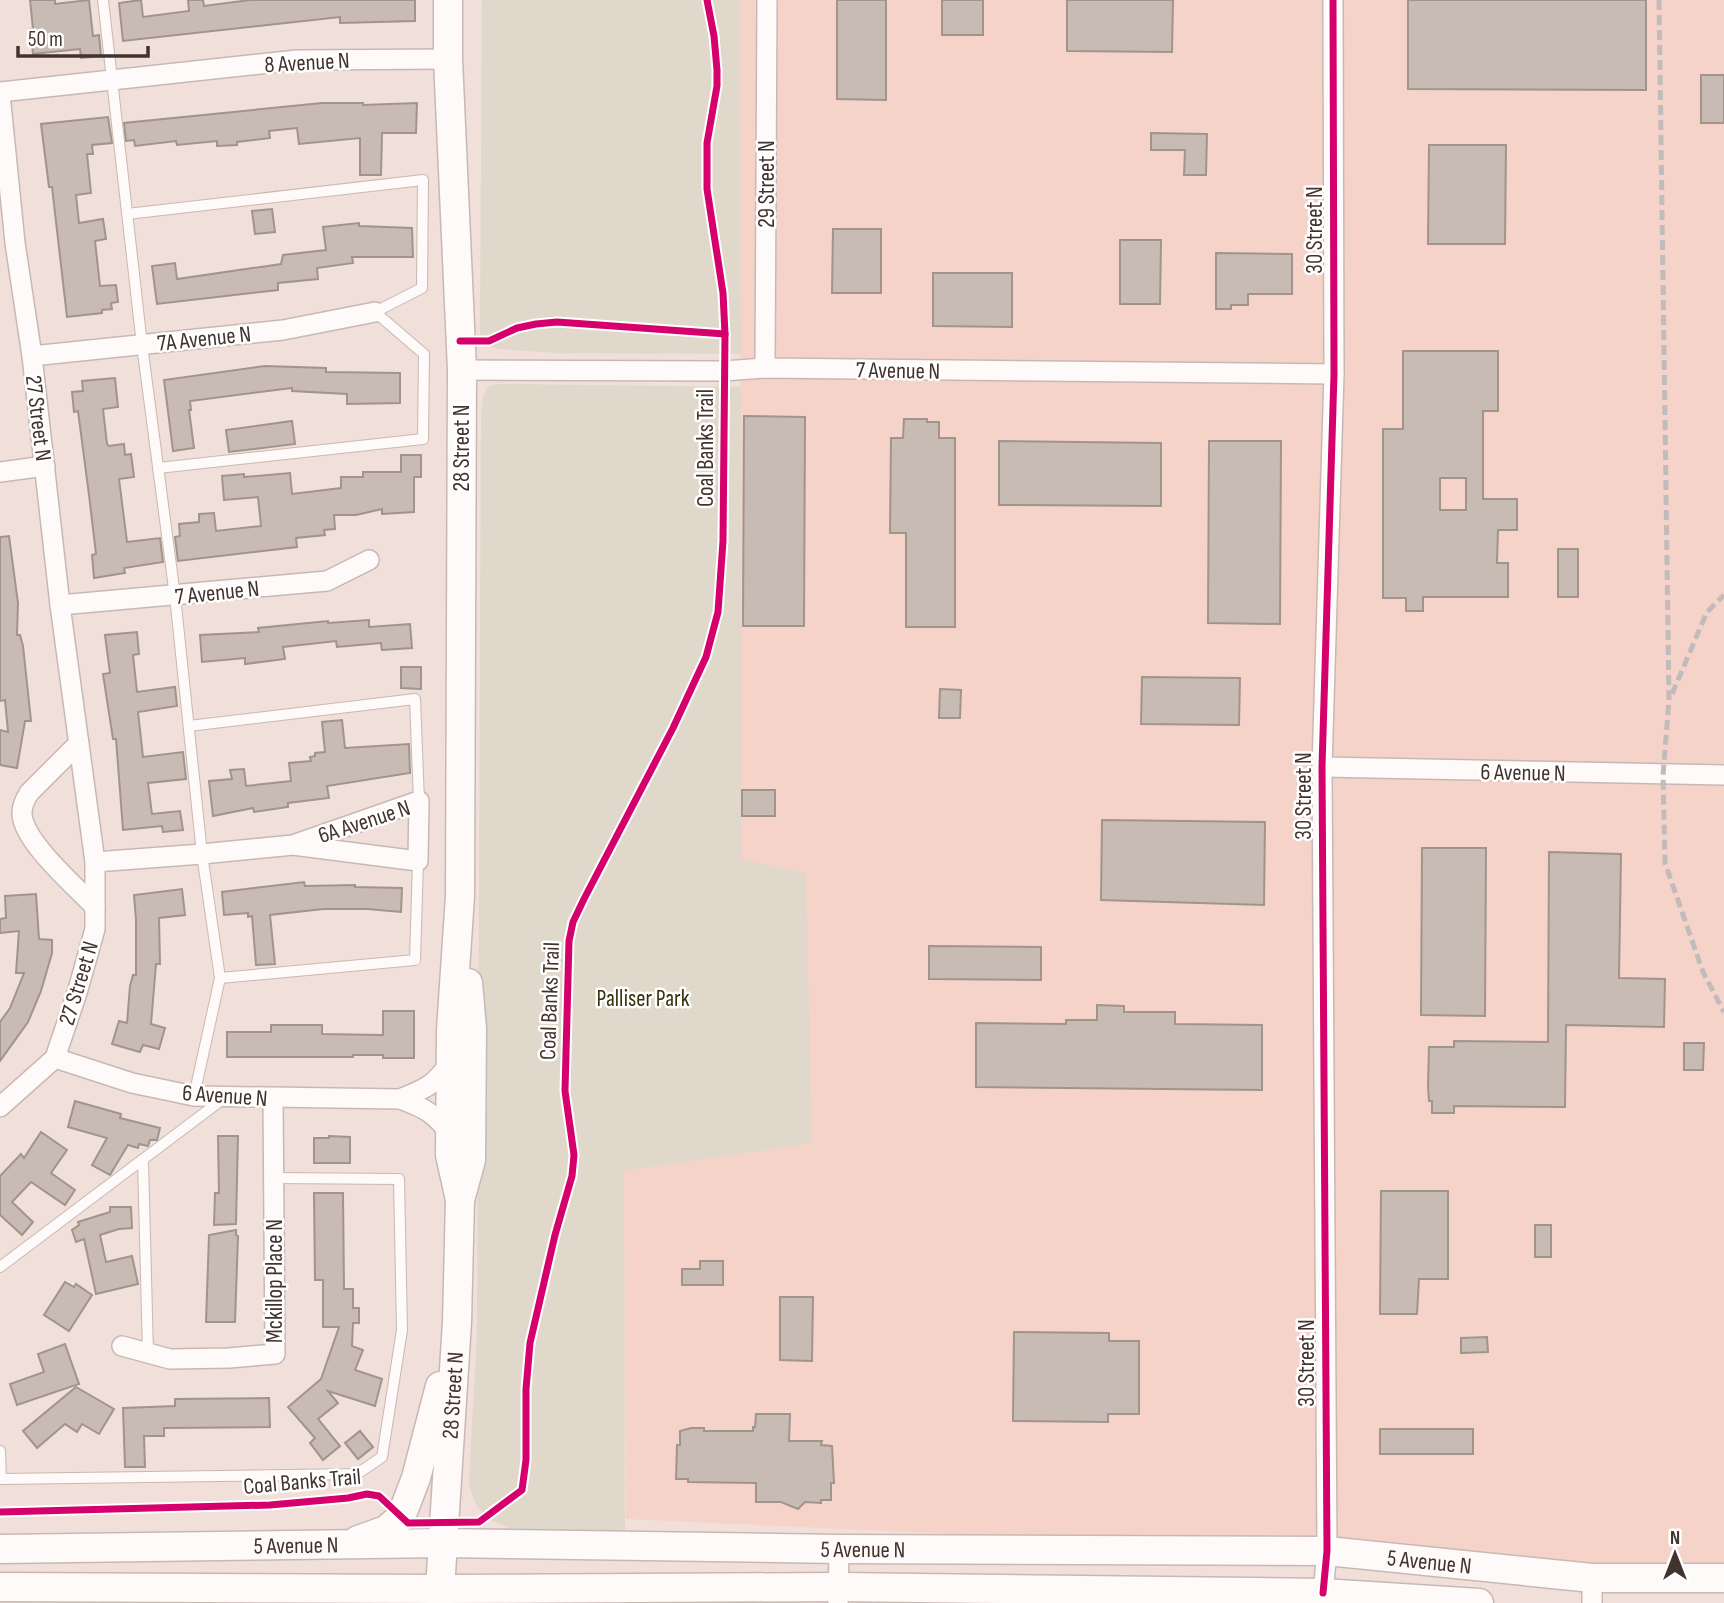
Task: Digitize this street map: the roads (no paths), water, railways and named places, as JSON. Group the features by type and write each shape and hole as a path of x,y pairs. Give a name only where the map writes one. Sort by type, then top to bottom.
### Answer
{"main road":[{"name":"28 Street N","path":"440,1589 457,1322 460,1200 450,1155 451,1062 460,896 461,370 448,0"},
{"name":"28 Street N","path":"460,896 472,1041 471,1160 460,1200"},
{"path":"340,1545 386,1530 401,1517 416,1478 457,1322"},
{"name":"5 Avenue N","path":"0,1549 443,1543 839,1549 1326,1551 1592,1590 1724,1578"},
{"name":"5 Avenue N","path":"0,1587 440,1589 838,1595 1323,1593 1479,1603"}],"street":[{"name":"29 Street N","path":"765,368 767,0"},
{"name":"30 Street N","path":"1323,1593 1326,1551 1322,767 1334,374 1333,0"},
{"name":"8 Avenue N","path":"0,93 297,60 448,59"},
{"name":"27 Street N","path":"0,93 7,244 32,356 60,605 94,862 94,929 77,993 55,1058"},
{"name":"7A Avenue N","path":"32,356 283,330 375,312"},
{"name":"7 Avenue N","path":"461,370 724,371 765,368 1334,374"},
{"path":"0,472 45,466"},
{"name":"7 Avenue N","path":"60,605 327,581 369,559"},
{"path":"79,743 29,793 22,815 28,830 46,856 94,906"},
{"name":"6 Avenue N","path":"1322,767 1724,775"},
{"name":"6A Avenue N","path":"94,862 293,845 418,861 419,801 293,845"},
{"path":"0,1107 55,1058"},
{"name":"6 Avenue N","path":"55,1058 132,1083 194,1097 400,1099 425,1108 436,1116 450,1134"},
{"name":"6 Avenue N","path":"400,1099 436,1082 451,1062"},
{"name":"Mckillop Place N","path":"122,1346 170,1359 275,1354 273,1098"},
{"path":"838,1595 839,1549"}],"lane":[{"path":"103,0 142,345 175,596 202,854 220,978 194,1097"},
{"path":"127,214 423,180 422,288 375,312 424,354 423,439 158,468"},
{"path":"189,726 415,699 419,801"},
{"path":"220,978 415,960 418,861"},
{"path":"0,1267 223,1098"},
{"path":"143,1161 148,1353"},
{"path":"0,1451 1,1479 357,1474 382,1457 402,1330 399,1179 274,1178"}],"railway":[{"path":"1659,0 1669,700 1663,775 1665,863 1703,972 1724,1012"},
{"path":"1672,694 1707,612 1724,595"}],"park label":[{"name":"Palliser Park","path":"643,998"}]}
